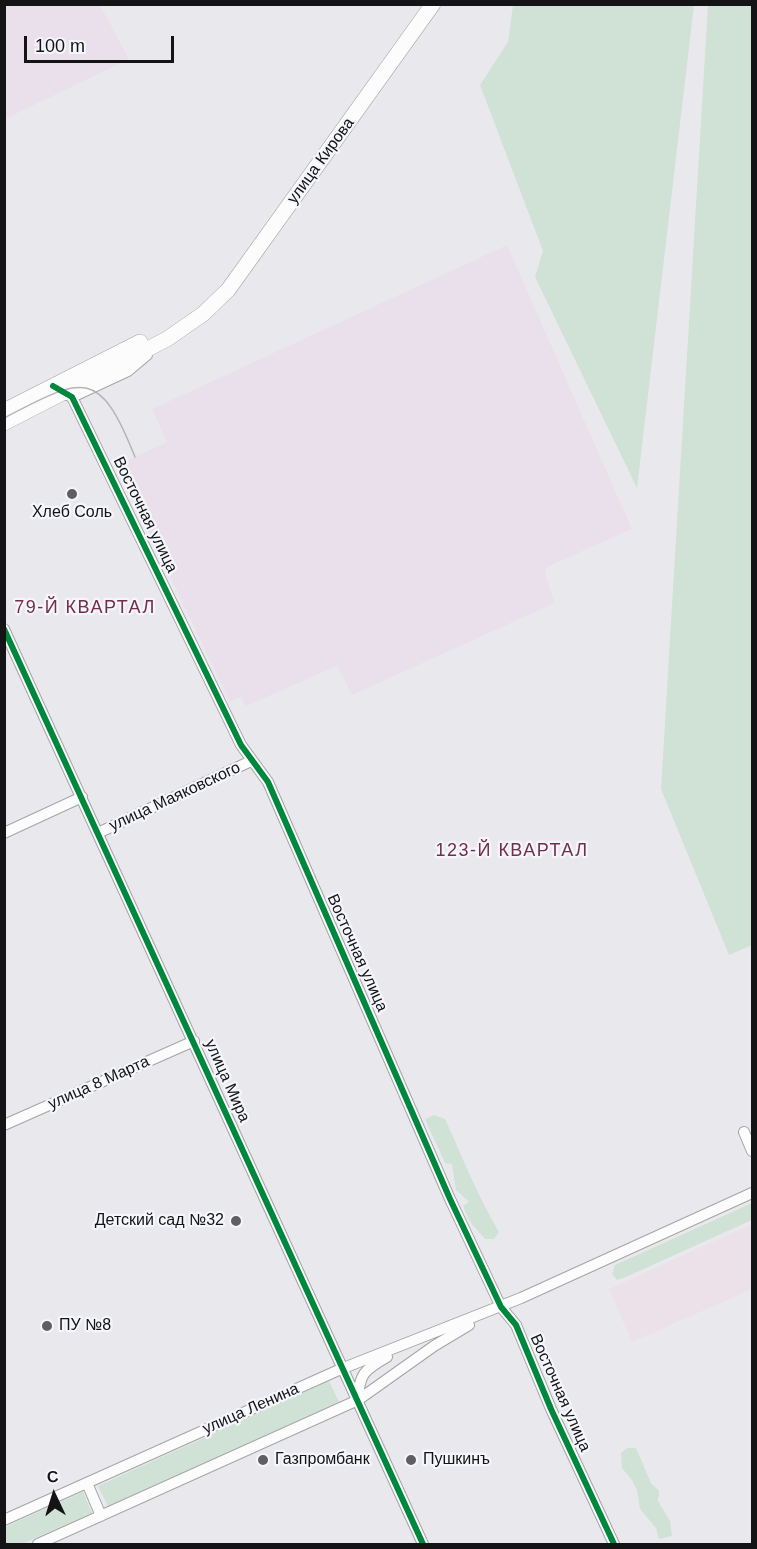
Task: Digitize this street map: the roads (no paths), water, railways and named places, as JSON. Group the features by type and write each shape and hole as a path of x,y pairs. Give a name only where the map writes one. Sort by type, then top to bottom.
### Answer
{"street":[{"name":"улица Кирова","path":"4,423 15,410 62,392 167,339 203,314 228,290 433,4"},
{"name":"улица Кирова","path":"62,392 154,335 203,314"},
{"name":"Восточная улица","path":"62,392 251,761 268,782 418,1127 501,1307 516,1325 551,1409 614,1545"},
{"name":"улица Мира","path":"4,629 423,1545"},
{"name":"улица Маяковского","path":"98,833 251,761"},
{"path":"4,833 82,797"},
{"name":"улица 8 Марта","path":"4,1125 194,1041"},
{"path":"744,1132 753,1151"},
{"name":"улица Ленина","path":"4,1520 341,1369 501,1307 753,1193"},
{"name":"улица Ленина","path":"38,1545 358,1400 434,1346 501,1307"},
{"path":"358,1400 359,1381 363,1373 421,1338"},
{"path":"87,1484 101,1516"}],"tram line":[{"path":"4,418 53,394 71,388 86,388 99,394 110,407 135,457"}],"place":[{"name":"Хлеб Соль","path":"72,494"},
{"name":"Детский сад №32","path":"236,1221"},
{"name":"ПУ №8","path":"47,1326"},
{"name":"Газпромбанк","path":"263,1460"},
{"name":"Пушкинъ","path":"411,1460"}],"district":[{"name":"79-Й КВАРТАЛ","path":"85,608"},
{"name":"123-Й КВАРТАЛ","path":"512,851"}]}
